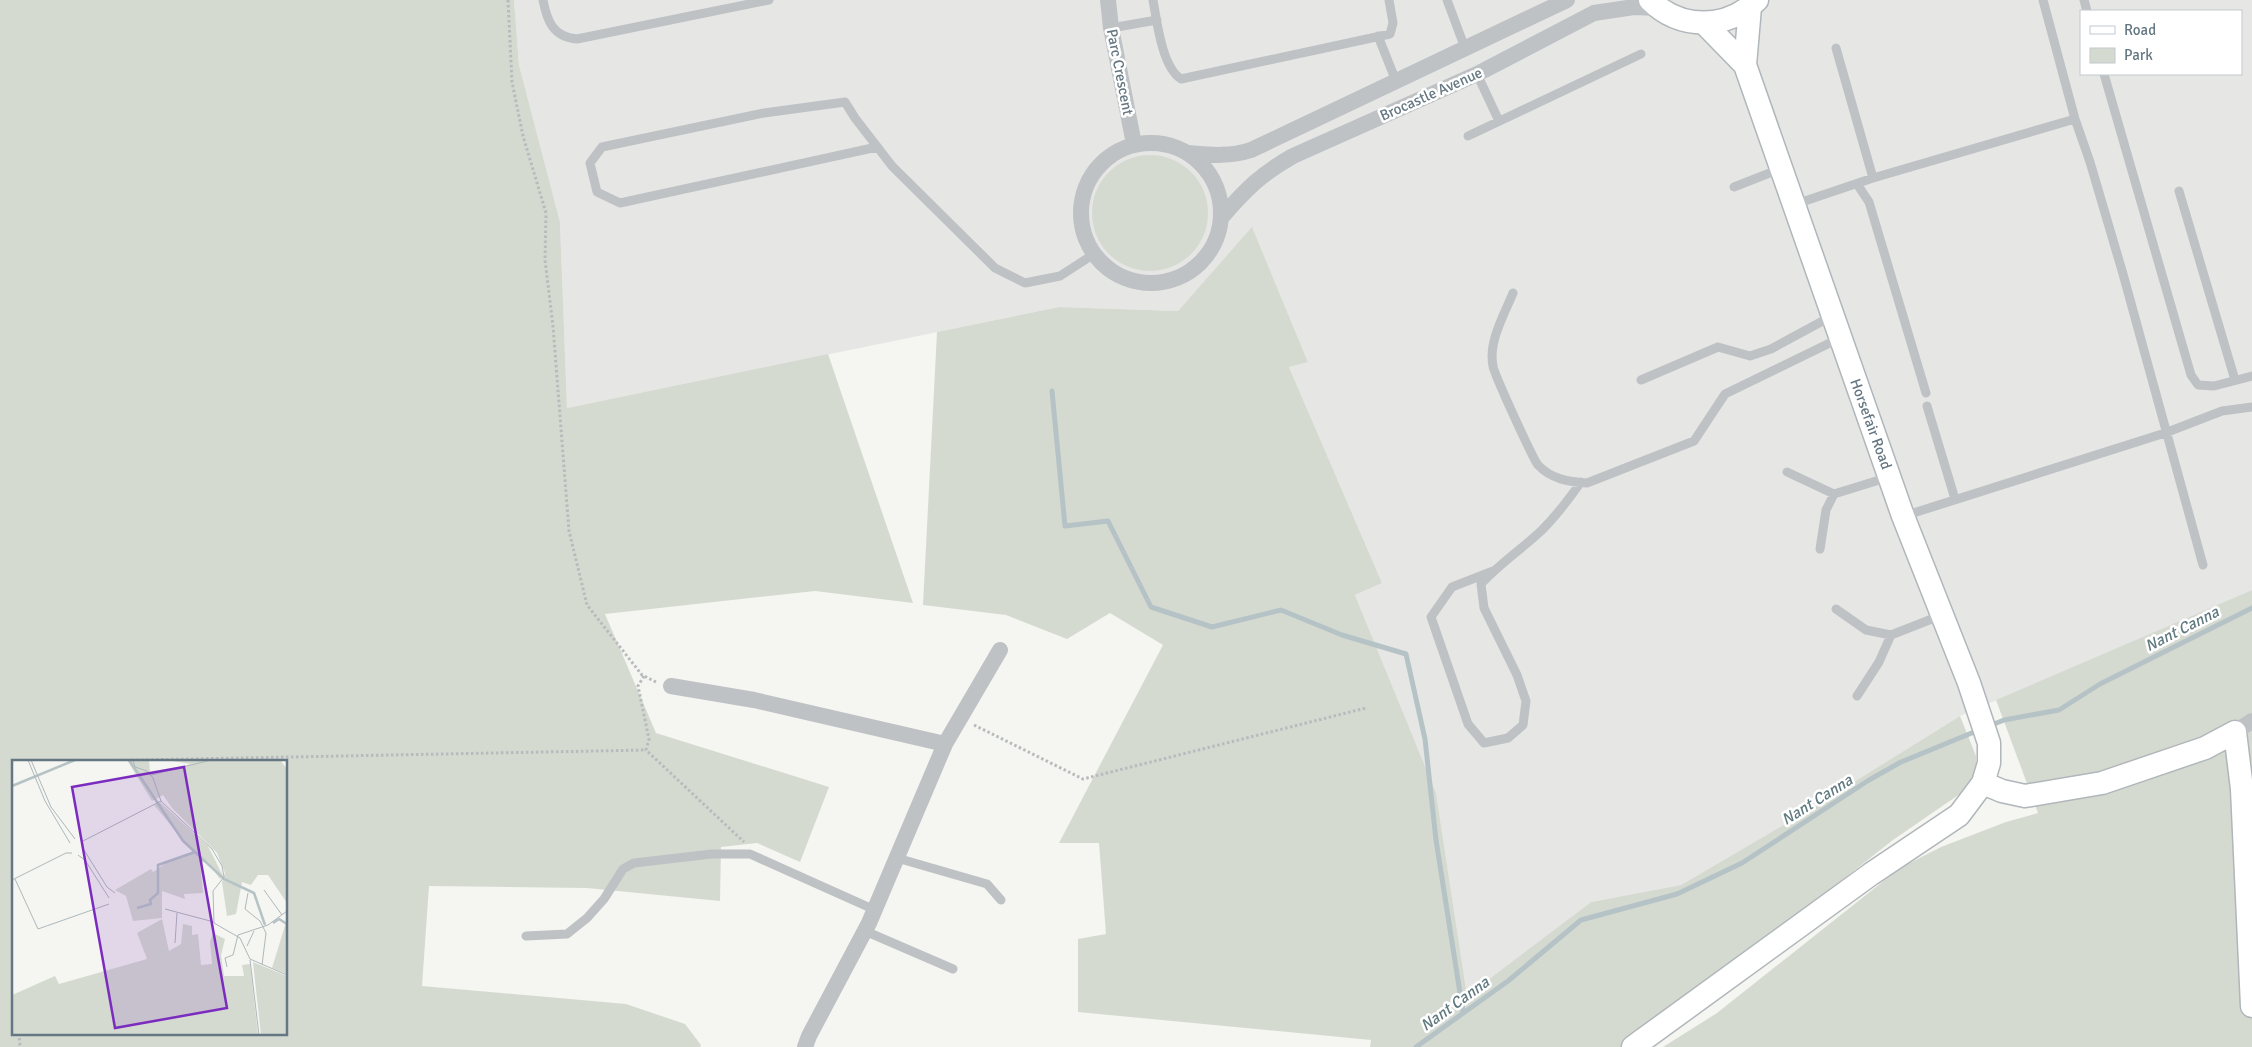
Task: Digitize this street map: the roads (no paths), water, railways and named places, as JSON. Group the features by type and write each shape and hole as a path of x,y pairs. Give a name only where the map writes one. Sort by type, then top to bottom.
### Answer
{"street":[{"name":"Parc Crescent","path":"1108,0 1111,28 1134,144"},
{"name":"Brocastle Avenue","path":"1189,153 1221,156 1251,150 1567,0"},
{"name":"Brocastle Avenue","path":"1221,218 1250,185 1293,156 1477,74 1594,13 1654,4"},
{"path":"1654,4 1680,20 1705,24 1729,19 1753,4"},
{"name":"Horsefair Road","path":"1745,65 1753,4"},
{"name":"Horsefair Road","path":"1705,24 1745,65 1903,516 1969,682 1989,743 1989,764 1983,783"},
{"path":"1153,142 1172,145 1189,153 1204,166 1214,181 1220,199 1221,218 1217,237 1208,254 1195,267 1179,277 1161,282 1142,282 1123,277 1107,267 1094,254 1085,236 1081,217 1083,198 1089,179 1101,164 1117,151 1134,144 1153,142"},
{"path":"805,1047 875,910 945,744 1000,650"},
{"path":"670,686 754,700 945,744"},
{"path":"1633,1047 1871,874 1959,815 1983,783 2002,791 2025,796 2102,782 2205,748 2247,726"},
{"path":"2247,726 2240,758 2252,1006"}],"lane":[{"path":"544,0 550,24 565,38 577,39 769,0"},
{"path":"1153,0 1164,51 1175,75 1181,79 1390,34 1393,23 1389,0"},
{"path":"1447,0 1465,48"},
{"path":"2043,0 2075,119 2090,162 2117,256 2203,565"},
{"path":"1111,28 1157,20"},
{"path":"1378,36 1396,80"},
{"path":"1836,48 1873,178"},
{"path":"1468,136 1641,54"},
{"path":"1477,74 1499,121"},
{"path":"2104,75 2191,375 2198,385 2214,386 2252,376"},
{"path":"878,147 620,202 597,192 590,163 602,147 764,113 845,102 892,166 995,268 1025,283 1060,276 1094,254"},
{"path":"1793,205 1873,178 2075,119"},
{"path":"1734,187 1780,169"},
{"path":"1857,184 1869,202 1926,393"},
{"path":"2178,191 2234,380"},
{"path":"1513,293 1494,343 1493,367 1538,464 1554,477 1570,482 1587,483 1694,441 1724,394 1840,338"},
{"path":"1641,380 1718,347 1750,356 1764,351 1832,316"},
{"path":"1927,406 1955,500"},
{"path":"1903,516 2165,433 2222,411 2252,406"},
{"path":"1787,472 1834,494 1889,477"},
{"path":"1493,571 1452,587 1431,617 1468,724 1484,743 1508,738 1523,725 1526,701 1517,675 1484,608 1481,584 1493,571 1542,530 1565,505 1581,482"},
{"path":"1820,549 1826,510 1834,494"},
{"path":"1836,610 1866,630 1891,635 1942,615"},
{"path":"1856,696 1879,662 1891,635"},
{"path":"526,936 567,934 587,918 604,899 623,869 634,863 712,854 750,854 875,910"},
{"path":"897,858 987,884 1001,900"},
{"path":"865,931 953,970"}],"waterway":[{"path":"1052,391 1065,526 1108,521 1151,607 1212,627 1281,610 1342,635 1406,654 1425,739 1436,840 1463,1012"},
{"name":"Nant Canna","path":"1989,726 2004,720 2059,710 2100,684 2252,608"},
{"name":"Nant Canna","path":"1416,1047 1508,981 1581,920 1677,894 1742,863 1869,780 1901,762 1979,730"}]}
